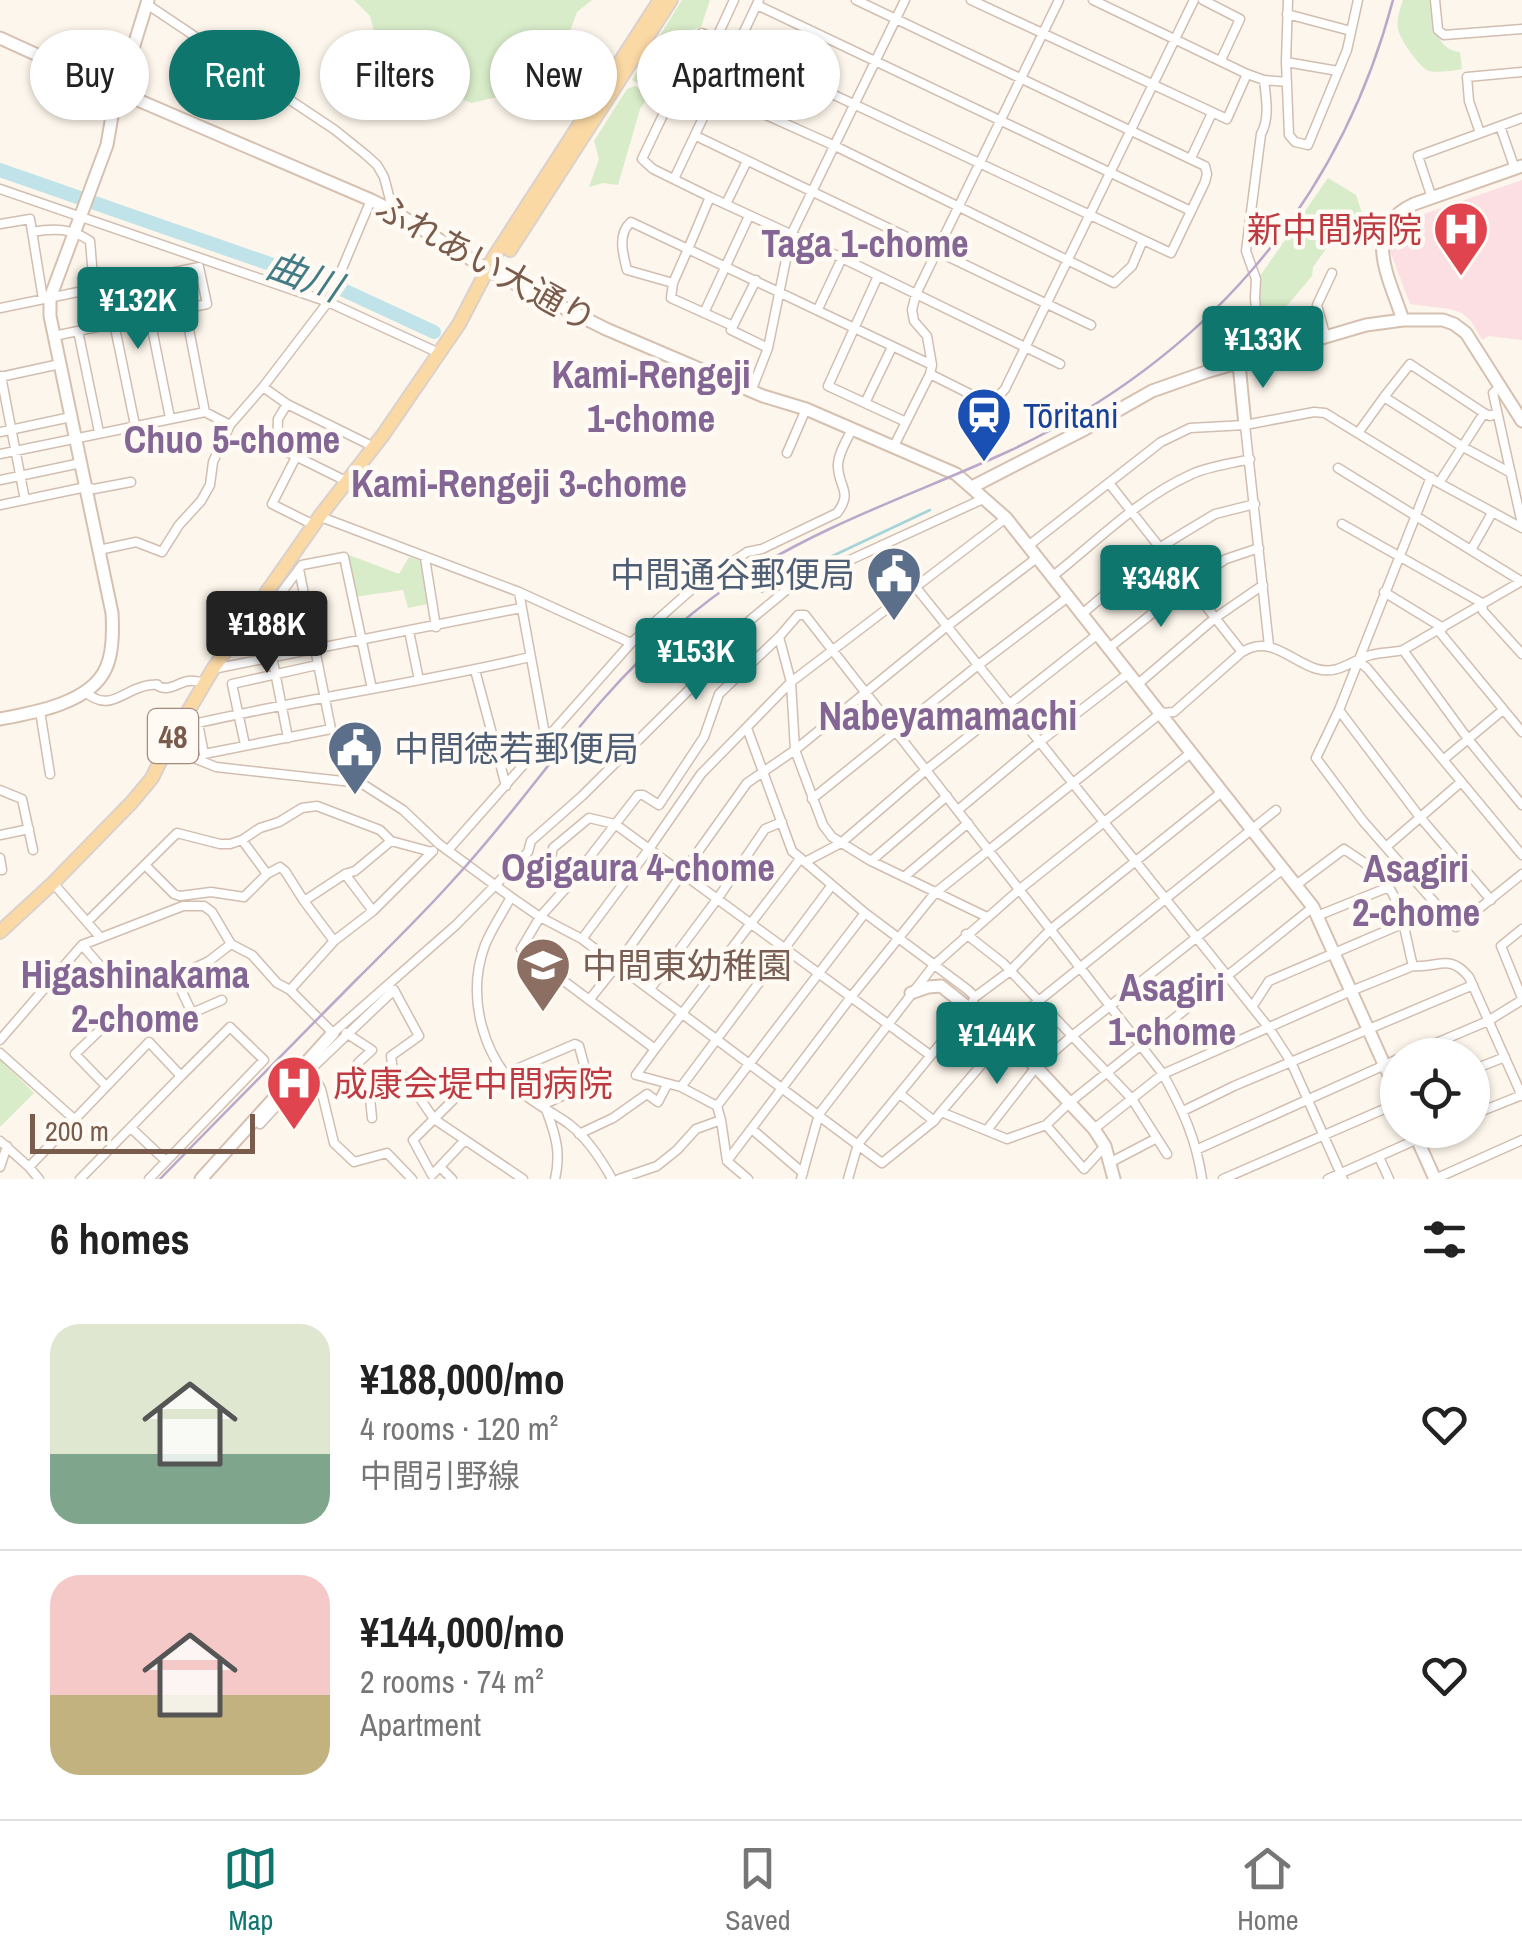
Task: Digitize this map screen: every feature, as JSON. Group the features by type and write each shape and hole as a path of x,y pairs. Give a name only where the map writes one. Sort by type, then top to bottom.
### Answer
{"main road":[{"name":"48","path":"0,932 152,778 213,669 454,331 494,257 660,0"},
{"name":"48","path":"488,270 502,261 671,0"}],"street":[{"path":"720,30 734,0"},
{"path":"840,96 1171,253 1207,174 1205,166 1191,158 856,0"},
{"path":"752,390 768,348 791,234 905,0"},
{"path":"971,0 1227,119 1247,74"},
{"path":"894,446 931,370 928,336 914,321 916,294 1059,0"},
{"path":"1093,0 1247,74 1287,82"},
{"path":"673,282 627,270 622,238 631,222 818,309 986,402 994,400 1005,389 1194,0"},
{"path":"1204,0 1240,20 1221,60"},
{"path":"1288,0 1288,135 1308,146 1347,50 1358,0"},
{"path":"1435,0 1438,30 1444,36 1522,29"},
{"path":"139,30 148,2 334,130 366,155 384,177 393,210"},
{"path":"745,30 758,3 1191,211"},
{"path":"1286,14 1351,31"},
{"name":"ふれあい大通り","path":"0,38 30,52"},
{"path":"1286,62 1338,71"},
{"path":"1480,133 1469,101 1467,77 1522,72"},
{"path":"1258,358 1256,279 1246,251 1260,134 1267,109 1264,80"},
{"name":"ふれあい大通り","path":"149,105 393,210 488,270 606,329 894,446 956,474 972,486 1006,518 1038,557 1315,911 1380,1056"},
{"path":"1191,158 1212,113"},
{"path":"1432,198 1418,156 1522,118"},
{"path":"47,298 107,145 113,120"},
{"path":"661,120 642,159 653,169 1060,364"},
{"path":"674,179 704,120"},
{"path":"777,120 1114,283 1132,266 1143,240"},
{"path":"1403,320 1384,262 1383,235 1402,210 1519,168 1500,126"},
{"path":"696,136 1090,324"},
{"path":"726,204 747,161"},
{"path":"0,190 81,212 330,299 440,351"},
{"path":"710,198 673,282 671,298 733,326"},
{"path":"99,550 136,542 162,552 201,501 230,425 264,388 330,299 370,200"},
{"path":"704,313 749,216"},
{"path":"0,224 30,219 110,597 113,627 107,668 84,692 40,711 0,719"},
{"path":"32,232 55,228 90,241 94,289"},
{"path":"818,309 842,258"},
{"path":"0,308 198,267 207,304 54,336"},
{"path":"1326,338 1316,305 1332,274"},
{"path":"878,276 828,386 906,422"},
{"path":"142,279 170,418"},
{"path":"756,280 731,330 768,348"},
{"path":"185,310 205,412"},
{"path":"972,486 1152,391 1366,325 1403,320 1443,320 1466,334 1522,421"},
{"path":"114,324 134,425"},
{"path":"78,331 99,432"},
{"path":"865,403 892,347"},
{"path":"25,500 0,377 60,364"},
{"path":"1238,364 1269,646"},
{"path":"1358,433 1410,364 1490,416 1497,413"},
{"path":"1500,387 1492,393 1522,526"},
{"path":"264,388 287,404 374,447"},
{"path":"1384,398 1511,473"},
{"path":"287,404 278,419 277,447 348,482"},
{"path":"787,452 806,409"},
{"path":"0,454 205,412 230,425"},
{"path":"1028,546 1176,434 1190,428 1245,425 1314,412 1325,413 1492,514 1522,526"},
{"path":"1484,412 1463,448 1435,480 1415,518 1316,758 1364,821 1456,927 1522,874"},
{"path":"0,432 72,417"},
{"path":"449,849 631,643 691,590 746,552 762,549 838,513 846,494 838,463 852,429"},
{"path":"296,456 272,504 519,592 631,643"},
{"path":"1053,576 1170,485 1194,472 1250,459"},
{"path":"0,480 81,463"},
{"path":"727,1161 850,997 936,893 1161,713 1174,712 1242,652 1253,645 1269,646 1319,670 1343,669 1370,655 1403,650 1522,581 1338,468"},
{"path":"0,505 131,482"},
{"path":"1110,483 1242,652"},
{"path":"200,1179 336,1029 426,952 497,884 528,852 531,841 705,674 763,608 789,588 983,498"},
{"path":"1082,614 1161,547 1215,514 1255,504"},
{"path":"1471,550 1492,514"},
{"path":"582,939 701,774 791,682 1006,518"},
{"path":"1342,524 1482,603"},
{"path":"882,545 1269,1028 1292,1062 1342,1176"},
{"path":"1109,648 1226,559 1259,548"},
{"path":"288,738 264,616 302,565 344,557 372,689"},
{"path":"590,999 747,783 1038,557"},
{"path":"425,558 436,626"},
{"path":"299,569 317,665 324,698 330,729 204,754 198,723 238,714 324,698 420,680 476,670 530,657"},
{"path":"958,810 1038,743 1262,585"},
{"path":"519,592 546,740"},
{"path":"1384,592 1440,629 1522,732"},
{"path":"812,799 1068,597"},
{"path":"1482,603 1483,611 1522,654"},
{"path":"213,669 521,608"},
{"path":"656,1050 521,950 540,916 638,794 659,805 704,737 719,694 798,614 805,614 1163,1074 1198,1149 1202,1179"},
{"path":"410,632 420,680"},
{"path":"748,1179 727,1161 716,1106 681,1087 636,1075 802,861 842,843 926,770 1098,634"},
{"path":"779,637 791,682 794,750 823,825 832,837 871,860 986,917"},
{"path":"1403,650 1522,805"},
{"path":"1358,661 1522,856"},
{"path":"244,745 232,684 317,665"},
{"path":"476,670 506,786"},
{"path":"84,692 93,700 106,702 153,684 167,688 187,681 205,682"},
{"path":"1339,710 1490,900"},
{"path":"1443,760 1504,710"},
{"path":"40,711 50,774"},
{"path":"747,728 792,851 934,965 1036,1067 1106,1146 1114,1179"},
{"path":"167,747 216,767 361,782 403,810 440,844 511,896 582,939 882,1163 934,1121 1002,1034 1038,1000 1276,810"},
{"path":"752,1130 802,1176 819,1114 934,965 986,917 1192,752"},
{"path":"1386,846 1462,782"},
{"path":"0,790 22,799 33,850"},
{"path":"848,1179 858,1144 972,1003 1051,929 1222,790"},
{"path":"871,860 947,796"},
{"path":"87,922 178,833 220,844 242,840 310,805 380,830 391,840 432,852"},
{"path":"565,889 537,868 589,818 614,824 930,1056"},
{"path":"650,989 765,828 782,822"},
{"path":"904,876 968,823"},
{"path":"0,835 29,830"},
{"path":"242,840 267,874"},
{"path":"304,901 345,874 355,872 391,840"},
{"path":"290,990 334,942 372,911 440,844"},
{"path":"1296,885 1344,849 1389,886 1413,966"},
{"path":"0,858 0,870"},
{"path":"144,864 181,901 212,912 231,944 252,955 277,983 336,1029 372,1050 358,1063 360,1080 369,1088 372,1118"},
{"path":"0,1040 82,945 181,901 211,892 244,898 274,868 285,870 334,942"},
{"path":"987,1130 1036,1067 1283,869"},
{"path":"345,874 372,911"},
{"path":"52,883 100,937"},
{"path":"681,1087 832,885"},
{"path":"941,1112 1007,1139 1046,1125 1315,911 1389,886"},
{"path":"511,896 486,942 477,986 486,1040 496,1062 523,1094 580,1134 615,1179 657,1166 696,1128 721,1120"},
{"path":"716,1106 865,913"},
{"path":"1252,1007 1269,981 1402,924"},
{"path":"1448,1038 1488,1021 1522,999 1501,946 1522,929"},
{"path":"966,934 1003,962 1132,1099 1166,1154"},
{"path":"175,977 231,944"},
{"path":"82,945 114,979 156,970 175,977 192,1013 222,1000"},
{"path":"1094,1129 1163,1074 1351,991 1413,966 1440,962 1455,964 1465,971 1522,1095 1490,1108"},
{"path":"1183,1112 1234,1086 1472,985"},
{"path":"910,993 940,986 972,1003"},
{"path":"253,1119 260,1124 394,990 419,1036 390,1056 394,1070 406,1078 434,1119 524,1179"},
{"path":"80,1179 230,1027 264,1060 149,1179"},
{"path":"98,1031 75,1054 106,1086"},
{"path":"30,1167 149,1042 182,1076"},
{"path":"505,1074 574,1044 580,1046 589,1083 544,1109"},
{"path":"0,1053 74,1118"},
{"path":"1490,1063 1504,1057"},
{"path":"1198,1149 1380,1067"},
{"path":"310,1070 320,1090 334,1143 354,1162 387,1154 412,1179"},
{"path":"580,1134 613,1118 647,1094 658,1102 668,1085"},
{"path":"900,1094 934,1121"},
{"path":"454,1099 413,1140 432,1175 466,1140"},
{"path":"544,1109 558,1144 555,1179"},
{"path":"1223,1179 1380,1111"},
{"path":"1046,1125 1084,1170 1106,1146"},
{"path":"130,1128 166,1161"},
{"path":"1111,1162 1157,1138"},
{"path":"1421,1148 1435,1179 1522,1140"},
{"path":"3,1144 39,1179"},
{"path":"0,1167 3,1144"},
{"path":"1328,1179 1342,1176 1392,1148"},
{"path":"1379,1156 1389,1179"},
{"path":"657,1166 663,1179"},
{"path":"440,1167 452,1179"}],"shaded area":[{"name":"新中間病院","path":"1522,180 1522,340 1489,336 1482,340 1462,313 1410,304 1390,251 1398,223"}],"green space":[{"path":"354,0 592,0 577,12 570,30 490,30 490,99 472,103 470,30 374,30 370,16"},
{"path":"682,0 710,0 701,27 663,30"},
{"path":"1403,0 1432,0 1440,40 1460,52 1462,69 1429,71 1416,60 1398,28"},
{"path":"637,87 637,119 618,185 603,183 589,187 599,159 594,141 607,120 617,120 617,105 627,89"},
{"path":"1328,178 1356,195 1365,222 1383,218 1377,232 1331,242 1313,267 1312,276 1285,308 1273,310 1277,346 1267,349 1260,276"},
{"path":"344,553 399,574 409,557 421,561 428,604 408,608 403,590 354,597"},
{"path":"0,1059 34,1093 0,1127"}],"waterway":[{"name":"曲川","path":"0,170 339,288 434,332"},
{"path":"736,564 762,592 930,510"}],"tram line":[{"path":"160,1179 431,904 615,686 692,614 745,575 808,539 1007,452 1077,415 1141,373 1199,324 1252,270 1298,211 1337,146 1369,75 1393,0"}],"place":[{"name":"新中間病院","path":"1461,278"},
{"name":"Tōritani","path":"984,464"},
{"name":"中間通谷郵便局","path":"894,623"},
{"name":"中間徳若郵便局","path":"355,797"},
{"name":"中間東幼稚園","path":"543,1014"},
{"name":"成康会堤中間病院","path":"294,1132"}],"district":[{"name":"Taga 1-chome","path":"865,243"},
{"name":"Kami-Rengeji 1-chome","path":"651,396"},
{"name":"Chuo 5-chome","path":"232,439"},
{"name":"Kami-Rengeji 3-chome","path":"519,483"},
{"name":"Nabeyamamachi","path":"948,715"},
{"name":"Ogigaura 4-chome","path":"638,867"},
{"name":"Asagiri 2-chome","path":"1416,890"},
{"name":"Higashinakama 2-chome","path":"135,996"},
{"name":"Asagiri 1-chome","path":"1172,1009"}]}
